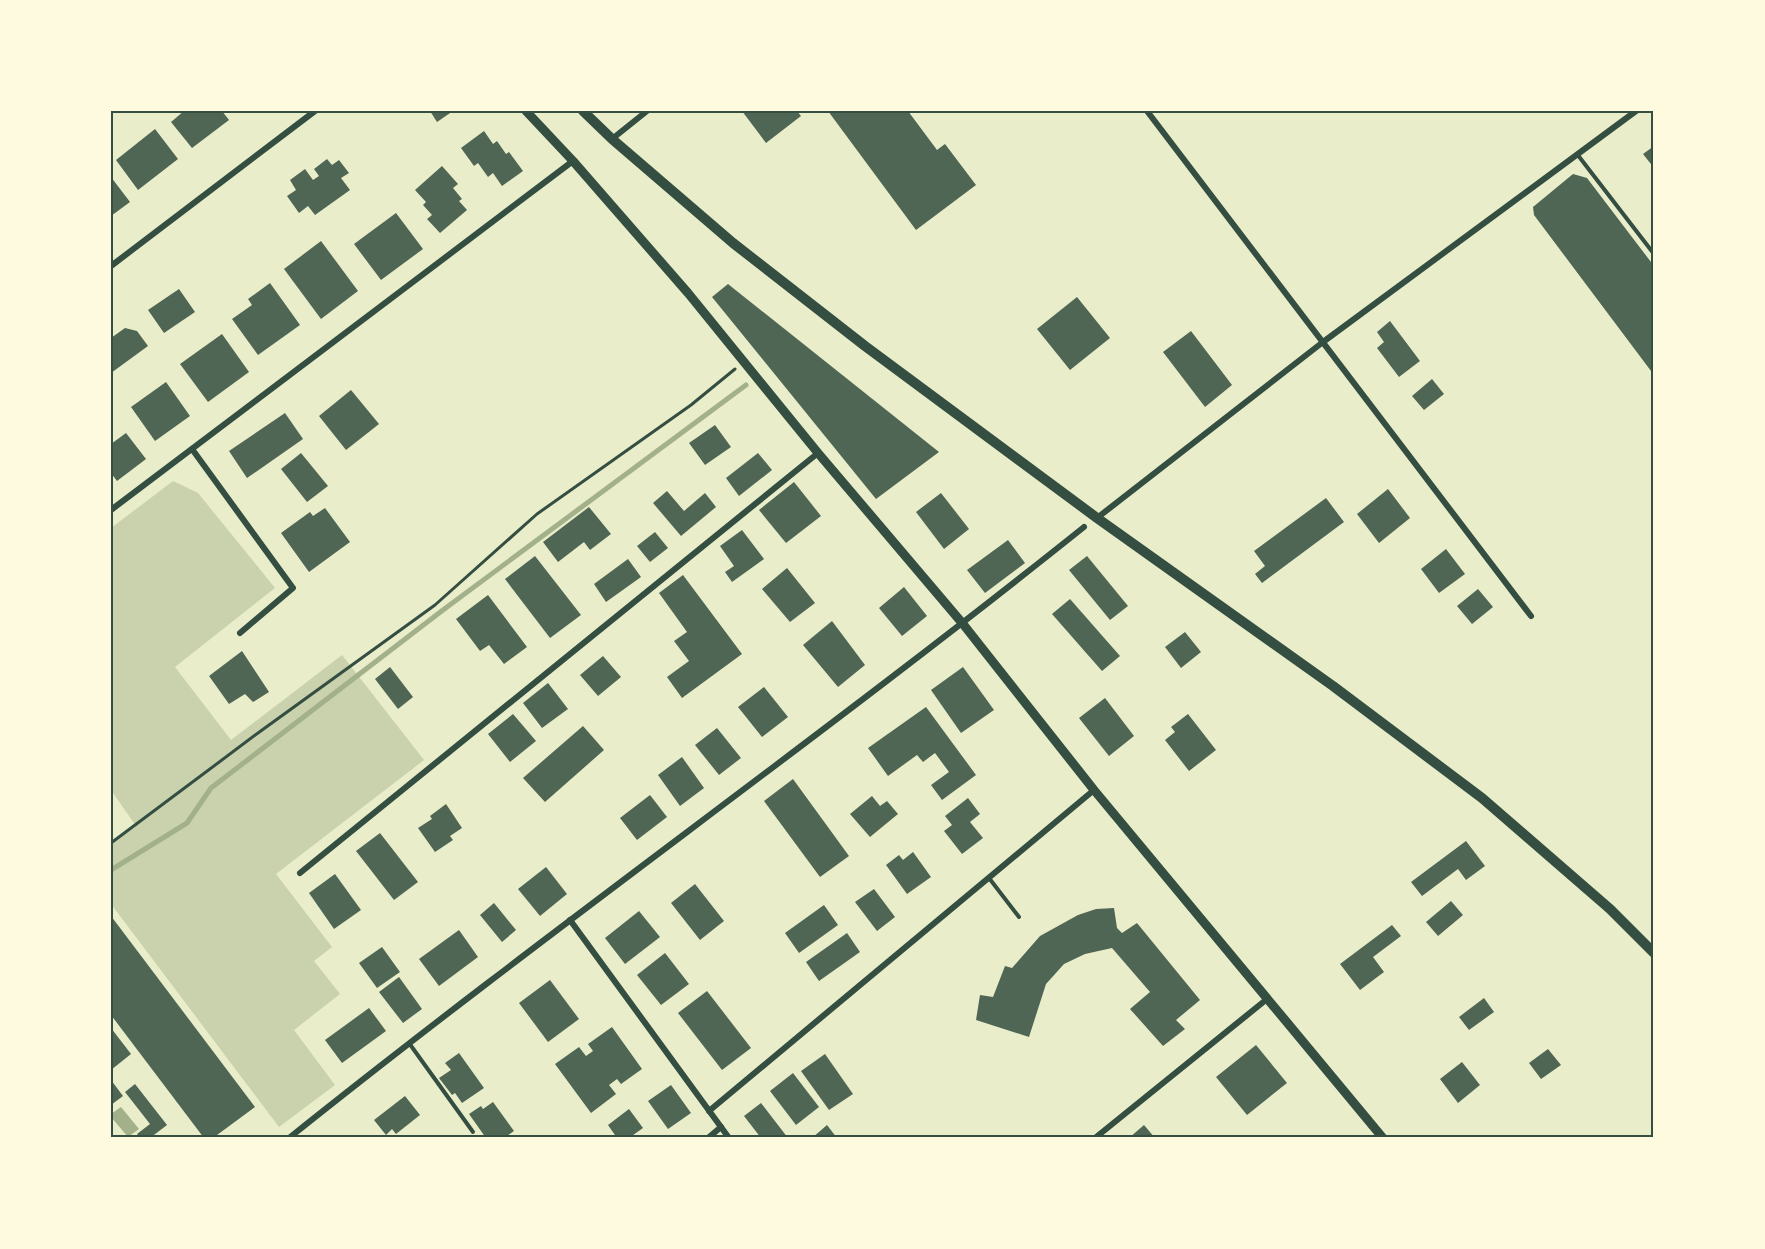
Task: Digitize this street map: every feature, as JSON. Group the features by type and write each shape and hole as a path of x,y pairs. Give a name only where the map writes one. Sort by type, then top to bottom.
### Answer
{"main road":[{"path":"583,111 612,139 733,243 828,317 1097,518 1333,686 1482,798 1610,909 1654,953"}],"street":[{"path":"111,266 315,111"},
{"path":"526,111 573,161 680,284 818,453 963,624 1094,790 1383,1138"},
{"path":"612,139 647,111"},
{"path":"1147,111 1531,616"},
{"path":"1097,518 1323,342 1636,111"},
{"path":"111,510 573,161"},
{"path":"192,449 293,588 240,633"},
{"path":"300,873 818,453"},
{"path":"289,1138 409,1042 963,624 1084,527"},
{"path":"709,1111 1094,790"},
{"path":"570,920 729,1138"},
{"path":"1095,1138 1267,999"},
{"path":"708,1138 721,1127"}],"lane":[{"path":"1577,154 1654,254"},
{"path":"989,878 1019,917"},
{"path":"409,1042 473,1132"}],"path":[{"path":"111,843 267,726 435,605 537,514 691,405 744,362"}],"shaded area":[{"path":"173,481 198,493 275,588 175,667 231,740 342,655 424,760 276,874 332,947 314,961 340,994 294,1030 335,1085 279,1127 111,904 111,844 136,826 111,790 111,528"},
{"path":"121,1107 139,1129 128,1137 111,1117 111,1114"}],"building":[{"path":"184,111 222,111 229,120 192,148 171,122"},
{"path":"430,111 453,111 437,122"},
{"path":"742,111 797,111 801,116 766,143"},
{"path":"828,111 908,111 937,150 945,144 976,185 916,230"},
{"path":"155,129 178,159 138,190 116,160"},
{"path":"484,131 493,144 497,141 506,154 509,152 523,171 502,186 493,173 488,177 478,163 474,166 461,148"},
{"path":"1654,146 1654,168 1643,154"},
{"path":"327,159 332,165 339,160 349,173 341,178 350,190 315,215 308,206 299,213 287,196 296,190 290,180 305,169 313,180 319,176 314,169"},
{"path":"442,166 458,184 453,188 462,199 459,201 467,210 440,233 427,219 432,215 423,205 426,202 415,190"},
{"path":"1573,174 1587,178 1654,266 1654,375 1534,215 1533,207"},
{"path":"111,177 130,202 111,216"},
{"path":"396,213 423,249 381,280 354,244"},
{"path":"321,241 358,291 321,319 284,269"},
{"path":"270,283 300,325 258,355 232,319 252,305 248,299"},
{"path":"728,284 939,452 876,499 712,297"},
{"path":"179,289 195,312 164,333 148,310"},
{"path":"1077,297 1110,338 1070,370 1037,329"},
{"path":"1390,321 1420,361 1399,377 1377,348 1384,342 1377,332"},
{"path":"125,328 137,331 148,346 111,373 111,338"},
{"path":"1191,331 1232,385 1205,407 1163,352"},
{"path":"222,334 249,372 208,402 180,364"},
{"path":"1432,379 1444,394 1424,410 1412,396"},
{"path":"166,382 190,416 155,441 131,407"},
{"path":"351,390 379,424 346,450 319,416"},
{"path":"285,413 303,439 247,478 229,451"},
{"path":"715,425 731,447 705,465 689,443"},
{"path":"126,433 146,459 117,481 111,473 111,444"},
{"path":"301,453 328,486 307,502 281,469"},
{"path":"758,453 772,470 739,496 726,478"},
{"path":"794,482 821,516 786,543 759,510"},
{"path":"1388,489 1410,518 1379,543 1357,514"},
{"path":"667,491 684,511 705,493 716,507 681,536 653,503"},
{"path":"941,493 969,529 944,549 916,512"},
{"path":"1326,498 1344,522 1262,583 1255,574 1265,566 1254,551"},
{"path":"589,507 611,534 590,550 584,542 558,562 543,542"},
{"path":"325,508 350,542 309,572 281,533 310,512 313,516"},
{"path":"742,530 764,559 732,582 725,572 734,566 720,546"},
{"path":"655,532 668,548 650,562 637,546"},
{"path":"1008,540 1025,563 985,593 967,570"},
{"path":"1446,549 1465,574 1439,593 1421,569"},
{"path":"535,556 581,615 550,638 505,579"},
{"path":"1087,556 1128,606 1110,620 1069,570"},
{"path":"628,559 641,577 606,602 594,584"},
{"path":"787,568 815,603 790,622 762,589"},
{"path":"683,575 742,654 682,698 667,677 689,661 674,641 687,632 659,593"},
{"path":"904,587 927,616 902,636 879,608"},
{"path":"1478,589 1493,607 1472,624 1457,606"},
{"path":"488,595 527,647 504,664 489,645 480,651 456,619"},
{"path":"1070,599 1120,656 1102,671 1052,614"},
{"path":"832,621 865,665 838,687 803,645"},
{"path":"1185,632 1201,652 1181,668 1165,647"},
{"path":"242,651 269,692 253,702 245,694 229,704 209,676"},
{"path":"603,656 621,677 598,696 580,675"},
{"path":"390,667 413,697 398,709 375,679"},
{"path":"963,667 994,710 961,733 931,690"},
{"path":"548,683 568,709 542,728 523,703"},
{"path":"764,687 788,717 762,737 738,707"},
{"path":"1105,698 1134,736 1109,756 1079,718"},
{"path":"926,707 976,775 942,800 931,785 949,772 935,753 923,762 917,755 888,776 868,748"},
{"path":"513,714 536,741 510,762 488,734"},
{"path":"1188,714 1216,750 1189,771 1165,740 1175,732 1171,727"},
{"path":"583,726 604,750 545,802 523,778"},
{"path":"717,728 741,758 719,775 695,745"},
{"path":"682,757 704,788 680,806 658,775"},
{"path":"793,779 849,856 820,877 764,801"},
{"path":"650,795 667,817 637,840 620,818"},
{"path":"872,796 880,806 887,801 898,814 870,837 850,814"},
{"path":"968,798 980,814 970,822 983,838 962,854 944,831 952,825 945,816"},
{"path":"446,804 462,828 450,836 453,840 435,852 418,828 432,819 430,816"},
{"path":"380,833 418,882 394,900 356,851"},
{"path":"1466,841 1485,866 1466,880 1458,869 1422,896 1411,882"},
{"path":"913,852 931,877 907,894 886,865 899,855 903,860"},
{"path":"546,867 567,894 540,916 518,889"},
{"path":"335,874 361,910 334,929 309,893"},
{"path":"695,884 724,921 700,940 671,903"},
{"path":"874,889 895,917 877,931 855,902"},
{"path":"1451,901 1463,915 1438,936 1426,922"},
{"path":"494,903 516,930 502,942 480,915"},
{"path":"824,905 838,925 799,953 785,933"},
{"path":"1114,908 1117,928 1122,933 1137,923 1200,1000 1176,1020 1185,1029 1163,1046 1130,1009 1150,992 1112,948 1085,954 1064,964 1046,984 1029,1037 976,1020 980,995 993,997 1005,966 1012,968 1040,936 1078,915 1096,909"},
{"path":"639,911 660,937 625,964 605,938"},
{"path":"111,916 255,1107 213,1138 204,1138 111,1015"},
{"path":"1392,925 1401,936 1373,957 1384,972 1360,990 1340,964"},
{"path":"459,930 478,957 439,986 419,959"},
{"path":"847,933 860,952 819,981 806,962"},
{"path":"382,947 400,972 377,988 359,963"},
{"path":"665,953 689,984 661,1005 637,975"},
{"path":"399,977 422,1009 403,1023 379,992"},
{"path":"550,980 579,1019 548,1042 519,1003"},
{"path":"707,991 751,1048 722,1070 678,1013"},
{"path":"1484,998 1494,1012 1469,1030 1459,1017"},
{"path":"369,1008 386,1031 342,1063 325,1040"},
{"path":"612,1027 642,1069 621,1084 617,1079 609,1085 616,1094 591,1113 555,1064 579,1047 586,1056 593,1051 588,1044"},
{"path":"111,1028 131,1054 111,1070"},
{"path":"1256,1045 1287,1083 1247,1115 1216,1077"},
{"path":"1548,1049 1561,1065 1541,1079 1529,1063"},
{"path":"459,1053 484,1088 462,1103 455,1093 452,1095 439,1078 451,1070 445,1063"},
{"path":"825,1054 853,1094 829,1110 801,1071"},
{"path":"1462,1062 1480,1085 1458,1103 1440,1079"},
{"path":"793,1073 819,1107 796,1125 770,1091"},
{"path":"111,1080 123,1096 111,1105"},
{"path":"135,1084 167,1125 150,1138 140,1138 137,1134 150,1124 125,1092"},
{"path":"671,1085 691,1113 668,1129 648,1101"},
{"path":"405,1096 420,1115 396,1134 392,1129 386,1135 374,1120"},
{"path":"493,1102 514,1131 504,1138 486,1138 469,1114"},
{"path":"761,1103 788,1138 761,1138 744,1116"},
{"path":"629,1109 643,1128 629,1138 617,1138 608,1125"},
{"path":"827,1125 837,1138 812,1138"},
{"path":"1144,1125 1155,1138 1129,1138"}],"waterway":[{"path":"111,870 187,823 211,788 443,610 746,385"}]}
